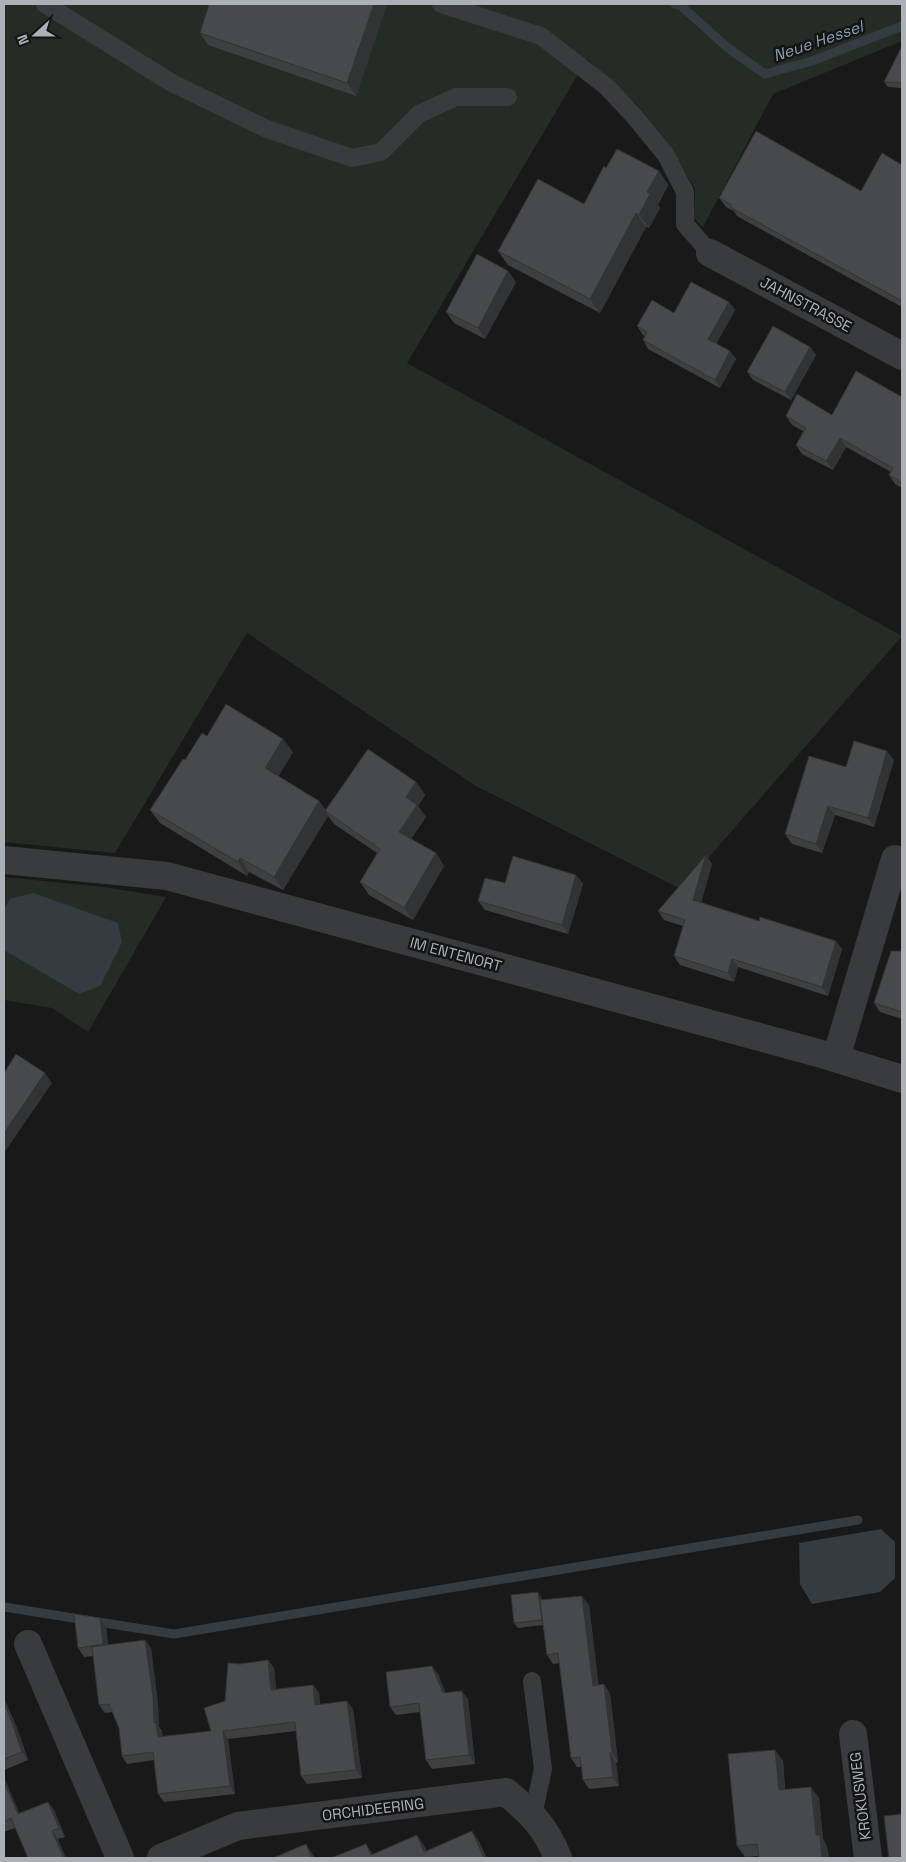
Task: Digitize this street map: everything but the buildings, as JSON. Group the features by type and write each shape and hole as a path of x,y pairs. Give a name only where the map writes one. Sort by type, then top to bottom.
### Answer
{"street":[{"name":"JAHNSTRASSE","path":"710,253 902,356"},
{"path":"836,1058 895,859"},
{"name":"IM ENTENORT","path":"4,860 167,876 836,1058 902,1080"},
{"path":"28,1644 120,1858"},
{"name":"KROKUSWEG","path":"853,1734 868,1858"},
{"name":"ORCHIDEERING","path":"161,1858 238,1826 506,1792 533,1815 550,1840 558,1858"}],"lane":[{"path":"45,4 172,82 267,129 352,158 381,152 419,114 456,97 508,97"},
{"path":"441,4 541,36 607,87 666,155 685,192 685,224 710,253"},
{"path":"532,1681 543,1770 533,1815"}],"shaded area":[{"path":"4,4 902,4 902,41 773,94 703,227 694,218 695,189 671,148 639,107 587,59 407,363 902,636 681,889 476,786 247,633 115,853 4,842"},
{"path":"4,877 103,887 166,897 88,1032 52,1008 4,1000"},
{"path":"33,893 118,923 122,942 100,986 79,994 4,950 4,910 10,899"},
{"path":"881,1529 895,1542 895,1578 880,1592 812,1604 800,1584 799,1543"}],"waterway":[{"name":"Neue Hessel","path":"675,4 680,5 728,48 765,74 812,61 902,26"},
{"path":"4,1607 174,1634 858,1520"}]}
